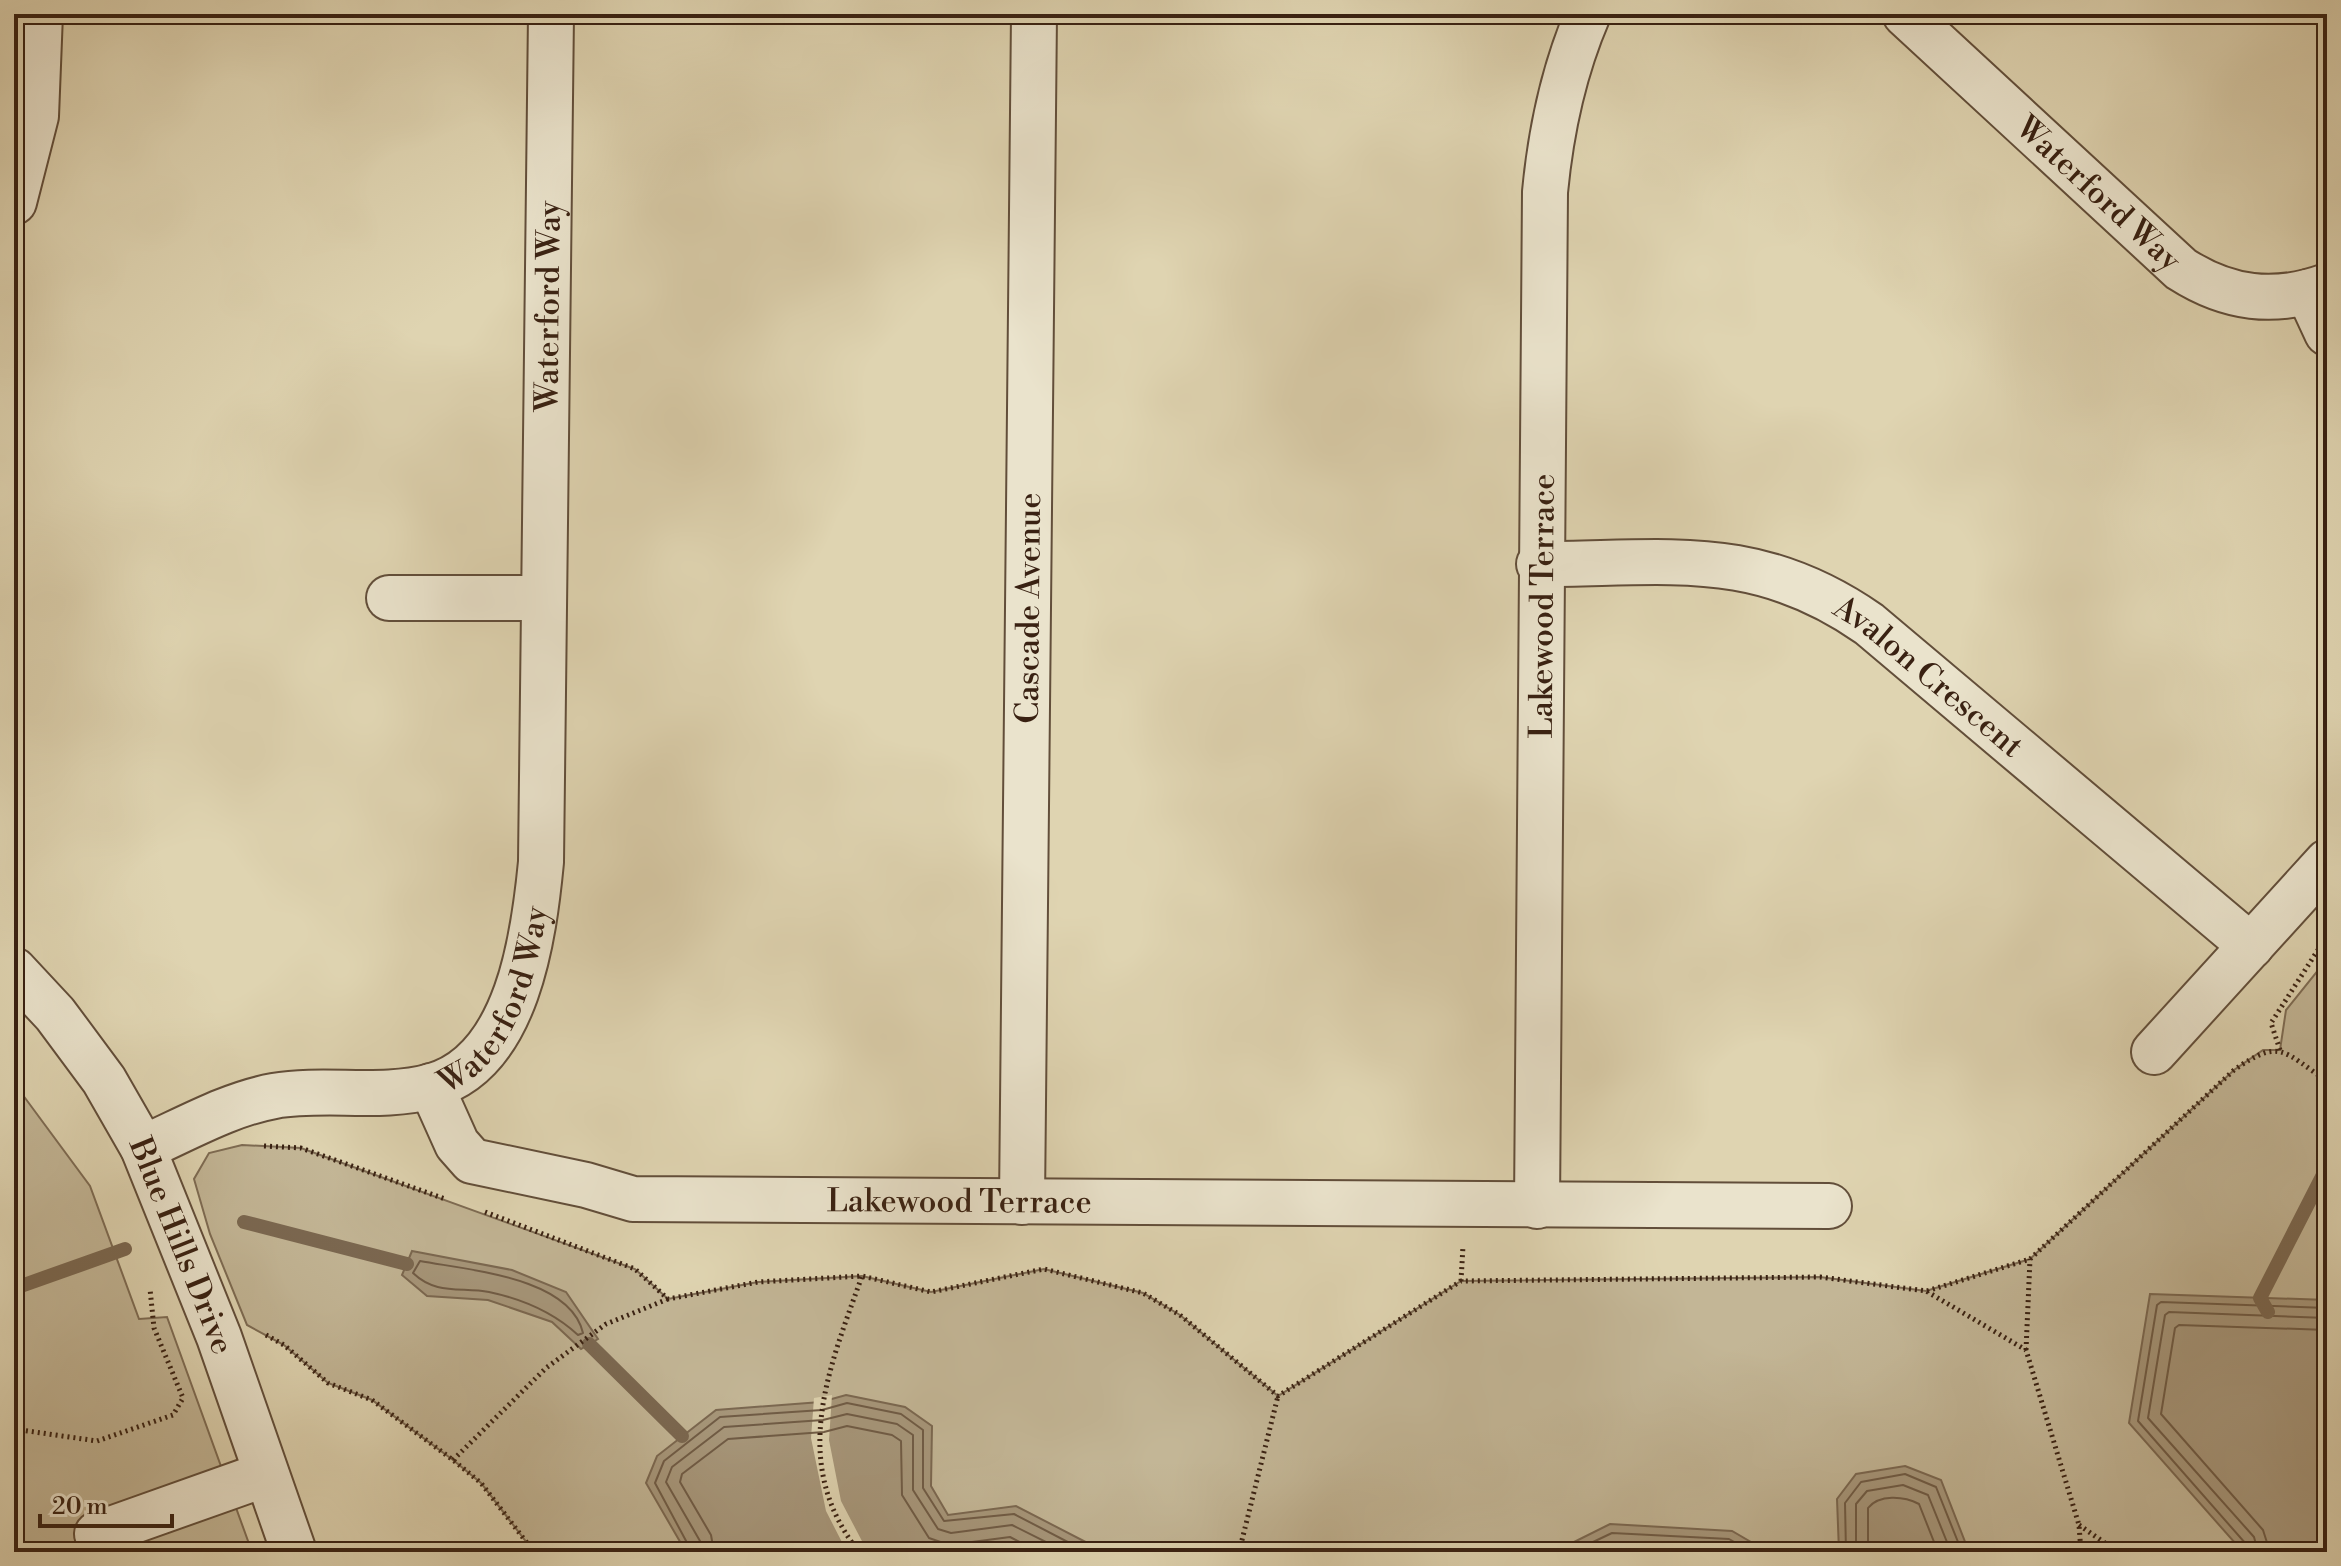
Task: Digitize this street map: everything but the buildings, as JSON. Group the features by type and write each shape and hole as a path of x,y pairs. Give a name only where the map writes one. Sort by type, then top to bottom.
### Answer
{"street":[{"path":"14,202 36,116 40,14"},
{"name":"Waterford Way","path":"143,1148 270,1097 431,1086 459,1073 474,1061 499,1027 523,974 536,921 541,862 551,14"},
{"name":"Cascade Avenue","path":"1022,1202 1034,14"},
{"name":"Lakewood Terrace","path":"1537,1206 1539,564 1545,192 1555,112 1570,57 1588,14"},
{"name":"Waterford Way","path":"1905,14 2181,269 2222,291 2245,297 2271,298 2318,289"},
{"path":"2318,289 2327,333"},
{"name":"Avalon Crescent","path":"1539,564 1722,564 1755,569 1814,590 1869,624 2251,946"},
{"path":"389,598 544,598"},
{"path":"2154,1052 2327,862"},
{"name":"Blue Hills Drive","path":"14,970 55,1014 104,1080 143,1148 219,1337 294,1552"},
{"name":"Lakewood Terrace","path":"431,1086 457,1144 472,1161 633,1199 1829,1206"},
{"path":"97,1534 266,1474"}],"path":[{"path":"2280,1050 2271,1023 2327,936"},
{"path":"1926,1291 2030,1259 2234,1070 2263,1050 2280,1050 2327,1081"},
{"path":"257,1146 301,1148 450,1200"},
{"path":"480,1211 635,1269 668,1299"},
{"path":"2030,1259 2026,1350 2079,1525 2081,1552"},
{"path":"453,1460 546,1368 606,1324 668,1299 758,1282 862,1276 931,1292 1044,1269 1143,1293 1180,1315 1278,1396"},
{"path":"859,1552 830,1496 820,1447 821,1402 862,1276"},
{"path":"1239,1552 1278,1396 1461,1281 1820,1277 1926,1291 2026,1350"},
{"path":"14,1429 97,1441 173,1415 183,1398 154,1328 149,1279"},
{"path":"260,1332 284,1345 328,1383 372,1400 453,1460 481,1483 534,1552"},
{"path":"2079,1525 2118,1552"}],"shaded area":[{"path":"2327,959 2327,1552 534,1552 481,1483 453,1460 372,1400 328,1383 284,1345 247,1325 210,1234 194,1179 209,1153 242,1145 301,1148 635,1269 668,1299 758,1282 862,1276 931,1292 1044,1269 1143,1293 1180,1315 1278,1396 1461,1281 1820,1277 1926,1291 2030,1259 2234,1070 2263,1050 2280,1050 2286,1010"},
{"path":"14,1083 90,1186 139,1319 167,1317 252,1552 14,1552"}],"water":[{"path":"412,1251 512,1270 566,1292 598,1339 581,1349 552,1322 488,1300 427,1296 402,1275"},
{"path":"2150,1294 2327,1300 2327,1552 2243,1552 2129,1423"},
{"path":"846,1395 905,1407 932,1426 931,1486 948,1515 1016,1506 1105,1552 686,1552 646,1483 657,1456 716,1410 821,1402"},
{"path":"1905,1466 1941,1480 1969,1552 1839,1552 1837,1499 1856,1474"},
{"path":"1610,1524 1732,1531 1768,1552 1554,1552"}],"pier":[{"path":"832,1395 829,1440 841,1501 863,1543 888,1544 889,1552 847,1552 826,1511 811,1438 814,1398"}],"waterway":[{"path":"2268,1312 2260,1298 2327,1167"},
{"path":"244,1222 407,1264"},
{"path":"14,1284 21,1286 125,1249"},
{"path":"589,1344 682,1436"}]}
